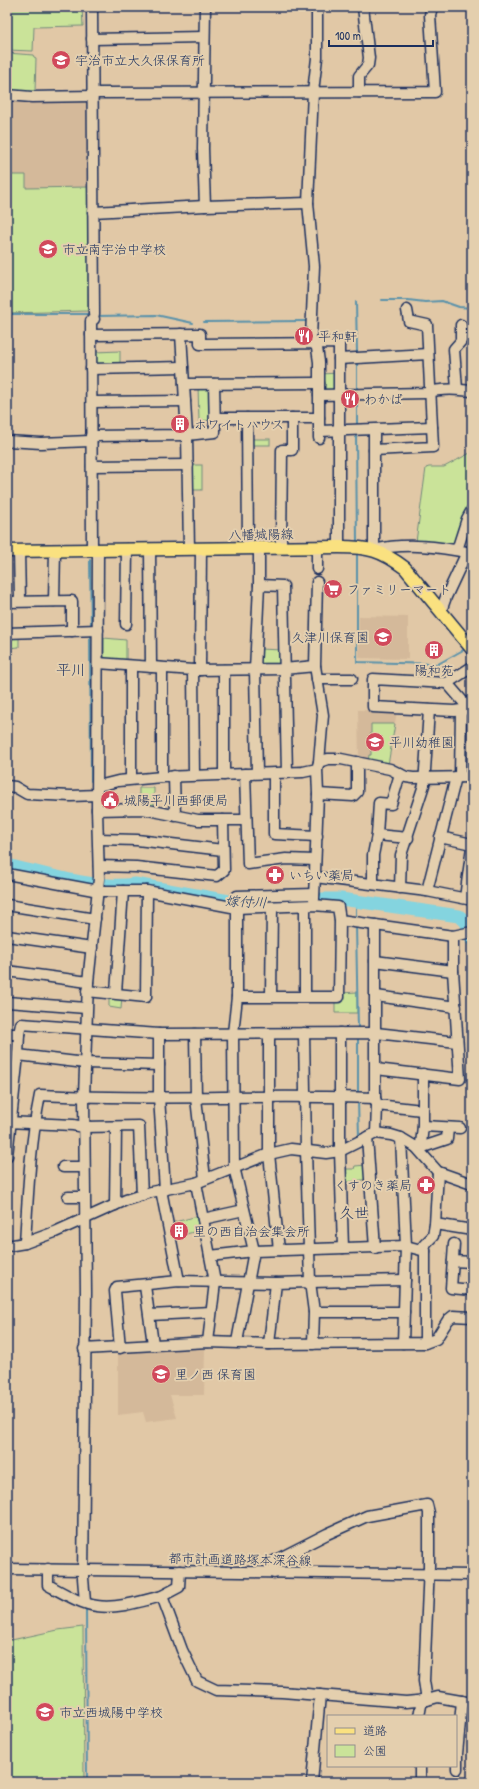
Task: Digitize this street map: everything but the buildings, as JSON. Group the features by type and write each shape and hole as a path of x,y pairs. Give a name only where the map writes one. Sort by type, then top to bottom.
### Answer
{"main road":[{"name":"八幡城陽線","path":"13,551 361,547 374,550 394,560 405,568 472,649"}],"street":[{"path":"85,1602 83,1570 84,1349 86,1292 84,1097 87,986 99,886 99,840 97,810 98,630 91,439 91,321 94,316 92,7"},
{"path":"204,7 205,206"},
{"path":"317,7 317,58 313,92 308,203 314,266 311,338 317,348 319,362 319,435 340,431 432,427"},
{"path":"359,92 359,76 368,64 369,58 363,7"},
{"path":"7,95 32,97 204,93 435,92 430,15 432,7"},
{"path":"92,39 204,37"},
{"path":"94,212 205,206 308,203"},
{"path":"374,450 433,447 427,325 409,322 407,310"},
{"path":"457,389 454,349 461,341 461,325"},
{"path":"181,334 188,465 195,549 197,670 194,775"},
{"path":"91,335 200,334 200,344 339,343 339,547"},
{"path":"339,359 428,354"},
{"path":"91,368 183,367"},
{"path":"184,384 319,383"},
{"path":"7,441 42,442 187,435 215,432 214,384"},
{"path":"319,395 426,393 431,391 457,389 472,390"},
{"path":"92,402 185,401"},
{"path":"215,418 319,418"},
{"path":"247,418 254,548 259,585 255,670 257,774"},
{"path":"282,548 282,450 292,450 292,418"},
{"path":"374,430 374,550 386,547 429,546 465,552"},
{"path":"92,466 188,465"},
{"path":"441,611 465,552 467,519 472,510"},
{"path":"317,547 317,569"},
{"path":"126,624 127,549"},
{"path":"150,549 151,667"},
{"path":"54,601 55,550"},
{"path":"13,551 20,601"},
{"path":"305,997 310,906 314,894 318,766 322,715 315,666 317,582"},
{"path":"259,585 283,586 287,773"},
{"path":"7,602 72,601 72,631"},
{"path":"7,633 98,630"},
{"path":"98,663 197,670 255,670 315,666"},
{"path":"131,666 132,779"},
{"path":"468,711 373,707 373,680 447,683 472,667"},
{"path":"162,668 162,777"},
{"path":"224,670 224,775"},
{"path":"317,679 352,679"},
{"path":"427,891 440,838 458,777 468,711 447,683"},
{"path":"400,888 401,855 408,838 424,785 429,710"},
{"path":"7,786 15,787 27,794 71,796 98,791 132,779 194,775 287,773 318,766 328,759 356,762 390,769 406,777 472,777"},
{"path":"318,794 353,796 357,792 356,762"},
{"path":"245,774 248,864 286,859 315,860"},
{"path":"274,774 274,834 316,836"},
{"path":"373,884 373,855 377,835 379,803 391,804 400,774"},
{"path":"174,776 175,816"},
{"path":"97,810 143,809 198,820 246,820"},
{"path":"99,866 136,867 217,876 224,870 223,820"},
{"path":"377,835 408,838"},
{"path":"315,877 427,891 468,899 472,846 440,838"},
{"path":"99,840 137,840 223,850"},
{"path":"7,874 99,886 123,891 147,891 237,908 310,906 338,907 340,920 340,997 237,997"},
{"path":"116,993 123,891"},
{"path":"7,971 116,993 146,997 147,891"},
{"path":"237,1342 254,1251 234,1167 233,1033 237,997 237,896 314,894"},
{"path":"7,905 95,919"},
{"path":"271,996 272,908"},
{"path":"340,920 453,936 469,933"},
{"path":"375,925 376,1101 372,1135 375,1248"},
{"path":"7,936 92,948"},
{"path":"376,1069 460,1079 453,971 453,936"},
{"path":"375,961 453,971"},
{"path":"376,996 456,1007"},
{"path":"7,1002 86,1008"},
{"path":"7,1156 9,1122 21,1024 159,1034 376,1032 457,1042"},
{"path":"304,1033 310,1282 314,1312 313,1344"},
{"path":"340,1033 340,1151 343,1248"},
{"path":"7,1034 19,1034"},
{"path":"159,1034 159,1097 163,1190 179,1282"},
{"path":"195,1034 196,1098 203,1219 215,1282 208,1342"},
{"path":"269,1034 269,1154 279,1250"},
{"path":"18,1055 85,1063 159,1065"},
{"path":"423,1074 423,1126 419,1146 438,1172 472,1184"},
{"path":"25,1243 29,1172 34,1123 40,1095 196,1098 233,1096 340,1096 422,1110"},
{"path":"9,1122 84,1127 139,1126 142,1195"},
{"path":"423,1126 460,1128"},
{"path":"115,1205 116,1127"},
{"path":"7,1246 25,1243 55,1232 115,1205 142,1195 200,1181 269,1154 291,1149 326,1153 340,1151 372,1135 391,1135 419,1146 426,1146 447,1139 448,1128"},
{"path":"401,1138 406,1246 403,1343"},
{"path":"63,1167 84,1167"},
{"path":"425,1343 424,1245 433,1236 438,1172"},
{"path":"68,1197 84,1198"},
{"path":"203,1219 244,1210"},
{"path":"435,1224 472,1230"},
{"path":"454,1244 451,1288 472,1290"},
{"path":"210,1256 254,1251 406,1246 425,1251"},
{"path":"453,1261 472,1262"},
{"path":"120,1348 115,1291 117,1287 145,1286 179,1282 276,1283 405,1280"},
{"path":"269,1344 276,1283"},
{"path":"145,1286 153,1344"},
{"path":"150,1315 211,1312"},
{"path":"314,1312 404,1312"},
{"path":"84,1349 208,1342 269,1344 425,1343 436,1339 448,1320 453,1316 472,1317"},
{"path":"274,1573 274,1561 327,1534 367,1516 427,1505 429,1513 424,1700 419,1715"},
{"name":"都市計画道路塚本深谷線","path":"7,1569 472,1576"},
{"path":"48,1569 48,1585 85,1602 96,1606 106,1607 132,1604 162,1596 179,1587 180,1571"},
{"path":"162,1596 182,1650 197,1681 216,1690 282,1692 406,1702 438,1697 467,1702 457,1754 457,1769"},
{"path":"312,1782 320,1695"},
{"path":"420,1767 420,1782"}],"shaded area":[{"name":"市立南宇治中学校","path":"7,100 27,102 89,102 88,311 7,313"},
{"name":"久津川保育園","path":"359,616 408,617 408,659 359,658"},
{"name":"平川幼稚園","path":"358,710 397,711 388,765 359,760"},
{"name":"里ノ西 保育園","path":"205,1348 204,1395 170,1395 177,1418 146,1422 143,1412 118,1415 118,1352"}],"green space":[{"path":"7,7 82,7 83,26 34,27 33,51 7,50"},
{"path":"7,53 33,55 36,58 35,92 7,90"},
{"name":"市立南宇治中学校","path":"7,175 26,175 26,188 89,187 88,311 7,313"},
{"path":"120,351 120,364 96,364 95,352"},
{"path":"338,373 338,393 322,393 321,374"},
{"path":"198,386 209,386 213,420 199,421"},
{"path":"252,439 270,439 270,445 252,445"},
{"path":"472,452 472,506 457,541 450,545 416,542 426,468 444,467"},
{"path":"190,465 202,465 202,490 190,490"},
{"path":"19,635 19,647 7,648 7,636"},
{"path":"104,638 126,640 126,661 109,660 104,657"},
{"path":"260,649 281,650 280,665 260,665"},
{"path":"371,724 395,724 388,765 368,761 369,755 371,755"},
{"path":"139,788 154,788 154,809 139,807"},
{"path":"357,992 357,1013 335,1013 335,999 341,993"},
{"path":"109,994 122,995 121,1009 109,1007"},
{"path":"366,1165 368,1179 343,1183 342,1169 354,1169 355,1166"},
{"path":"198,1216 201,1230 186,1234 184,1226 172,1229 171,1223"},
{"name":"市立西城陽中学校","path":"83,1627 84,1782 7,1782 7,1641 58,1630"}],"waterway":[{"path":"382,300 408,300 425,302 442,301 459,307 472,308"},
{"path":"356,302 357,353"},
{"path":"7,314 89,314 91,316"},
{"path":"97,316 156,315 193,323"},
{"path":"204,322 306,321"},
{"path":"357,361 357,390"},
{"path":"357,397 357,427"},
{"path":"356,434 357,543"},
{"path":"357,552 357,662 438,664 465,649"},
{"path":"90,560 91,626"},
{"path":"90,634 91,781"},
{"name":"嫁付川","path":"7,865 54,877 87,883 103,885 135,884 240,903 305,899 341,899 459,916 468,926 472,940"},
{"path":"356,901 356,918"},
{"path":"356,925 358,1030"},
{"path":"358,1037 358,1092"},
{"path":"358,1100 359,1137"},
{"path":"86,1607 87,1782"}],"place":[{"name":"宇治市立大久保保育所","path":"61,60"},
{"name":"市立南宇治中学校","path":"48,249"},
{"name":"平和軒","path":"304,336"},
{"name":"わかば","path":"350,399"},
{"name":"ホワイトハウス","path":"180,424"},
{"name":"ファミリーマート","path":"333,589"},
{"name":"久津川保育園","path":"383,637"},
{"name":"陽和苑","path":"434,650"},
{"name":"平川幼稚園","path":"375,742"},
{"name":"城陽平川西郵便局","path":"110,800"},
{"name":"いちい薬局","path":"275,875"},
{"name":"くすのき薬局","path":"426,1185"},
{"name":"里の西自治会集会所","path":"179,1231"},
{"name":"里ノ西 保育園","path":"161,1374"},
{"name":"市立西城陽中学校","path":"45,1712"}],"district":[{"name":"平川","path":"71,669"},
{"name":"久世","path":"354,1212"}]}
